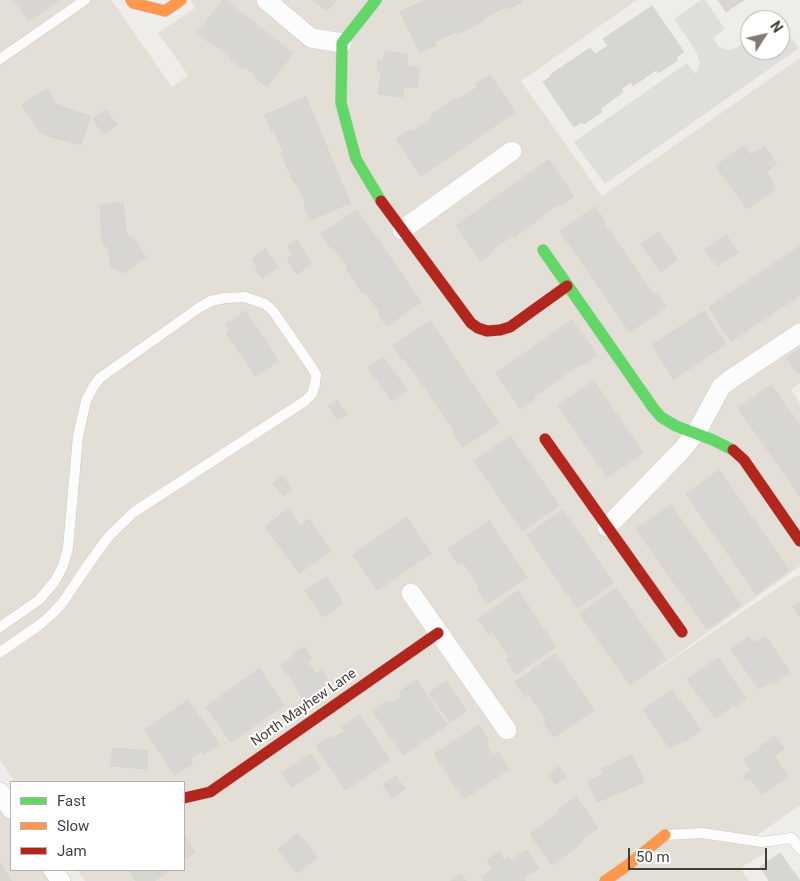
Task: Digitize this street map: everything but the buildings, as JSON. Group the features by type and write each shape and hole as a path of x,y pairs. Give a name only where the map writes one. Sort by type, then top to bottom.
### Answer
{"street":[{"path":"132,1 165,11 181,0"},
{"path":"266,0 311,38 342,44"},
{"path":"376,0 342,44 341,103 356,159 381,201 471,323 478,328 487,331 510,327 567,286"},
{"path":"402,230 512,151"},
{"path":"543,250 661,418 732,449 744,460 800,541"},
{"path":"607,527 696,433 721,387 800,333"},
{"path":"545,439 682,632"},
{"path":"411,593 506,730"},
{"name":"North Mayhew Lane","path":"185,798 210,792 438,633"},
{"path":"0,792 10,807"},
{"path":"605,881 665,835"}],"lane":[{"path":"0,59 85,0"},
{"path":"0,627 39,600 55,581 63,566 68,548 78,436 86,402 93,387 100,378 211,301 245,297 265,304 273,311 313,368 316,375 316,384 312,394 305,401 134,512 109,536 63,602 51,615 0,652"},
{"path":"665,835 702,834 762,842 792,838 800,848"}],"shaded area":[{"path":"0,0 111,0 172,87 188,75 158,33 195,8 190,0 637,0 521,81 602,196 800,58 800,383 791,390 800,403 800,566 643,679 796,576 800,576 800,805 756,836 762,842 767,852 740,868 749,881 85,881 78,871 185,871 185,781 14,781 0,760"},
{"path":"701,0 705,0 725,29 713,38 719,47 729,50 740,46 740,60 782,60 605,184 574,142 687,63 695,74 700,63 696,51 674,19"},
{"path":"790,35 799,48 790,54"},
{"path":"0,803 10,818 10,871 46,871 50,881 0,881"}],"traffic: fast":[{"path":"376,0 342,43 341,103 356,159 381,201"},
{"path":"543,250 661,417 676,426 733,450"}],"traffic: slow":[{"path":"131,0 133,3 165,11 181,0"},
{"path":"605,881 665,835"}],"traffic: jam":[{"path":"381,201 471,323 478,328 487,331 510,327 567,286"},
{"path":"545,439 682,632"},
{"path":"733,450 744,460 800,541"},
{"path":"185,798 210,792 438,633"}]}
